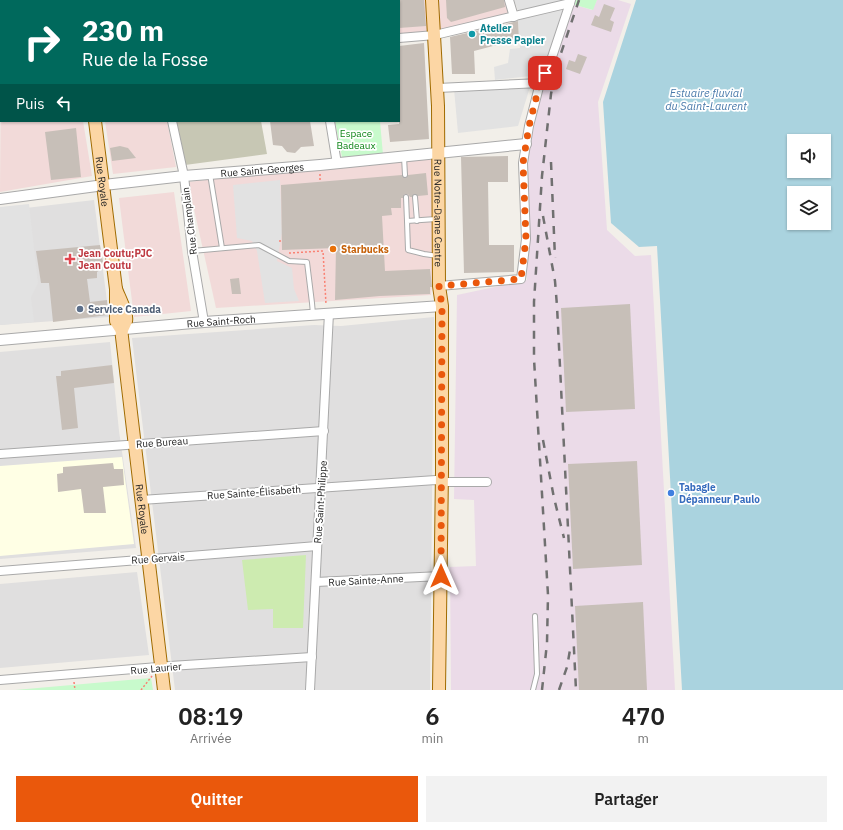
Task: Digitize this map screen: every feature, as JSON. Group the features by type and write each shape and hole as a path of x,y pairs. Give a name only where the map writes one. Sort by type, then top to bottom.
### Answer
{"main road":[{"name":"Rue Notre-Dame Centre","path":"432,0 438,88 439,286 442,306 442,480 439,690"},
{"name":"Rue Royale","path":"95,122 116,290 116,321 122,329 148,559 157,671 164,690"}],"street":[{"path":"509,0 514,17"},
{"path":"400,38 435,35 514,17 570,2"},
{"path":"439,286 521,279 526,239 523,163 529,126 540,83 550,62 570,2"},
{"path":"438,88 540,83"},
{"name":"Rue Champlain","path":"172,122 184,176 192,251 204,322"},
{"path":"330,122 337,164"},
{"name":"Rue Saint-Georges","path":"0,200 104,185 184,176 337,164 438,152 526,144"},
{"name":"Rue Saint-Roch","path":"0,340 313,314 328,309 442,306"},
{"name":"Rue Saint-Philippe","path":"310,690 324,431 328,309"},
{"name":"Rue Bureau","path":"0,454 324,431"},
{"name":"Rue Sainte-Élisabeth","path":"141,500 442,480 447,482 487,482"},
{"name":"Rue Gervais","path":"0,571 317,546"},
{"name":"Rue Sainte-Anne","path":"316,582 441,576"},
{"name":"Rue Laurier","path":"0,680 157,671 312,656"}],"lane":[{"path":"404,156 405,175"},
{"path":"210,174 222,248"},
{"path":"406,197 408,250 439,256"},
{"path":"415,197 417,221"},
{"path":"407,221 439,219"},
{"path":"192,251 259,245 289,261 307,262 313,314"},
{"path":"533,690 537,674 535,616"}],"path":[{"path":"323,248 328,309"},
{"path":"289,253 323,251"},
{"path":"141,690 157,671"}],"shaded area":[{"path":"400,0 432,0 434,35 400,37"},
{"path":"433,0 513,0 519,16 435,35"},
{"path":"514,0 570,0 520,16"},
{"path":"597,0 618,0 631,4 598,102 607,230 635,256 651,255 675,690 451,690 450,567 476,566 474,500 454,499 457,295 527,280 526,165 543,85 572,4 592,10"},
{"path":"568,7 540,75 495,80 494,67 508,63 510,49 520,48 518,20"},
{"path":"530,87 518,126 458,133 454,89"},
{"path":"1,122 83,122 92,176 0,192"},
{"path":"105,122 167,122 176,167 113,174"},
{"path":"174,122 261,122 267,154 185,165"},
{"path":"443,154 431,295 216,308 188,182"},
{"path":"280,180 282,233 277,261 292,268 294,289 299,301 265,303 257,251 252,241 237,238 233,185"},
{"path":"174,192 191,311 134,317 119,198"},
{"path":"94,200 109,317 0,325 0,211"},
{"path":"29,204 38,283 31,297 34,322 0,325 0,207"},
{"path":"434,317 430,690 175,690 132,338 314,325 341,326"},
{"path":"110,342 119,431 136,548 0,559 0,352"},
{"path":"122,457 134,544 0,556 0,466"},
{"path":"137,572 149,655 0,668 0,584"}],"green space":[{"path":"574,0 597,0 593,10 572,4"},
{"name":"Espace Badeaux","path":"335,122 380,122 383,155 342,157"},
{"path":"306,555 303,628 273,628 273,609 248,610 242,560"},
{"path":"151,678 153,690 15,690"}],"water":[{"name":"Estuaire fluvial du Saint-Laurent","path":"636,0 843,0 843,690 682,690 657,246 639,247 611,223 603,102"}],"building":[{"path":"400,0 424,0 426,26 400,28"},
{"path":"446,0 504,0 505,7 451,22 447,18"},
{"path":"604,4 615,8 610,20 614,22 611,32 591,25 595,15 599,17"},
{"path":"518,21 519,39 474,51 475,74 452,74 450,37"},
{"path":"424,43 429,139 390,142 388,125 399,124 400,122 400,46"},
{"path":"578,54 587,57 580,74 566,69 569,60 575,62"},
{"path":"270,122 310,122 314,146 301,147 295,153 287,152 282,146 273,145"},
{"path":"76,128 81,177 51,180 45,132"},
{"path":"120,146 128,148 136,158 112,161 110,148"},
{"path":"508,156 508,182 488,182 489,245 514,245 514,272 464,273 461,157"},
{"path":"426,173 428,195 418,196 414,194 410,197 408,194 404,194 403,198 401,198 401,208 391,208 392,215 382,216 385,271 430,269 432,287 430,287 430,294 335,300 336,248 282,250 281,185 402,175 403,178 406,178 408,175"},
{"path":"100,245 104,267 97,272 97,278 87,279 90,302 107,300 108,315 53,322 49,283 41,283 36,251"},
{"path":"239,278 241,294 232,294 230,279"},
{"path":"630,304 635,409 566,412 561,308"},
{"path":"112,365 114,383 74,388 78,428 62,430 56,376 61,376 61,371"},
{"path":"637,461 642,565 573,569 568,464"},
{"path":"113,463 114,469 123,469 124,485 103,487 106,513 84,513 81,489 58,492 57,474 63,473 63,467"},
{"path":"643,602 647,690 579,690 575,606"}],"railway":[{"path":"542,690 547,643 548,595 534,359 534,302 542,176 551,94 557,65 579,0"},
{"path":"551,162 555,258"},
{"path":"543,216 555,281 557,306 576,690"},
{"path":"543,440 554,498 564,538"},
{"path":"559,690 567,667 570,650"}],"place":[{"name":"Atelier Presse Papier","path":"472,34"},
{"name":"Starbucks","path":"333,249"},
{"name":"Jean Coutu;PJC Jean Coutu","path":"70,259"},
{"name":"Service Canada","path":"80,309"},
{"name":"Tabagie Dépanneur Paulo","path":"671,493"}],"route":[{"path":"441,576 442,306 439,286 521,279 526,239 523,163 529,126 540,83 545,73"}]}
